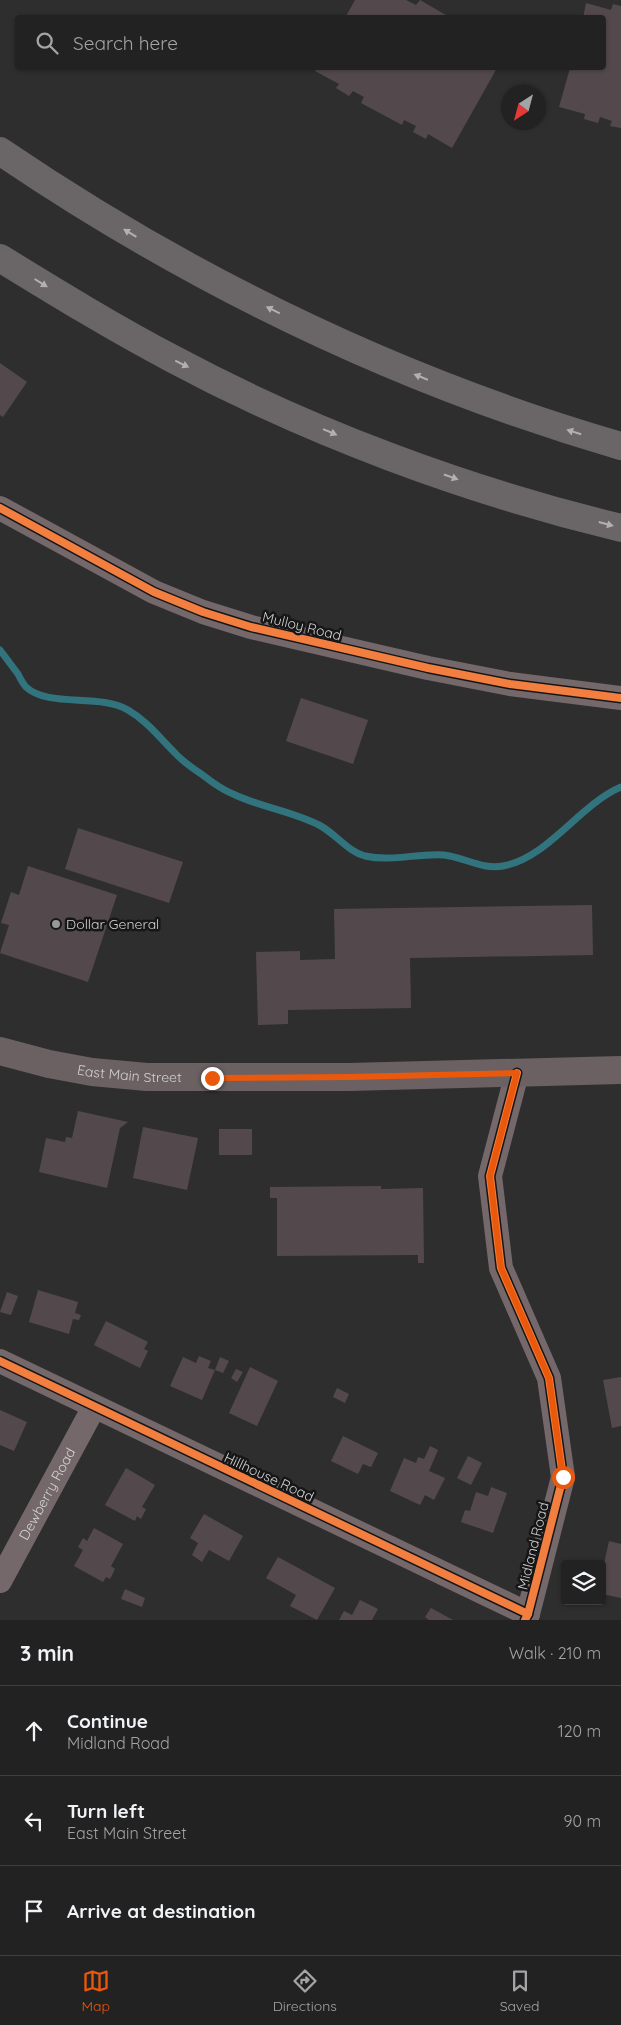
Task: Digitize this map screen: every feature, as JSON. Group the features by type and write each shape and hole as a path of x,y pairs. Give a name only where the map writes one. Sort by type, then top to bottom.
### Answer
{"highway":[{"path":"0,151 144,242 306,326 409,372 470,396 527,417 621,446"},
{"path":"0,258 127,334 236,391 287,414 405,461 472,485 621,528"}],"main road":[{"name":"East Main Street","path":"0,1051 92,1072 147,1076 339,1077 621,1070"}],"street":[{"name":"Mulloy Road","path":"0,508 154,592 203,612 310,641 428,668 510,684 621,698"},
{"name":"Mulloy Road","path":"510,684 561,685 621,681"},
{"name":"Midland Road","path":"517,1073 490,1176 501,1268 549,1378 563,1477 527,1617"},
{"name":"Hillhouse Road","path":"0,1361 527,1617"},
{"name":"Dewberry Road","path":"0,1581 94,1407"}],"building":[{"path":"355,0 406,0 416,5 420,0 446,15 347,15"},
{"path":"586,3 611,10 613,4 621,6 621,128 610,126 612,121 600,117 598,123 584,119 585,114 559,107 569,70 606,70 606,15 584,15"},
{"path":"496,70 452,148 428,134 426,139 413,132 416,126 404,120 402,125 361,103 364,97 353,91 349,96 336,88 339,84 315,71"},
{"path":"0,363 27,382 3,417 0,415"},
{"path":"301,698 368,720 353,764 286,741"},
{"path":"78,828 183,862 169,903 65,869"},
{"name":"Dollar General","path":"28,866 117,895 88,982 0,953 9,925 1,923 11,892 19,895"},
{"path":"592,905 593,955 410,958 411,1008 288,1010 288,1024 258,1025 256,952 300,951 300,960 335,959 334,909"},
{"path":"78,1111 128,1122 120,1128 107,1188 39,1172 46,1138 65,1142 66,1137 72,1138"},
{"path":"143,1127 198,1138 187,1190 133,1178"},
{"path":"219,1129 252,1129 252,1155 219,1155"},
{"path":"381,1186 381,1189 423,1188 424,1263 418,1263 418,1255 277,1256 277,1198 270,1198 270,1187"},
{"path":"38,1290 78,1302 75,1313 81,1315 79,1320 73,1319 69,1334 29,1322"},
{"path":"7,1292 18,1296 11,1315 0,1312"},
{"path":"106,1321 148,1342 144,1349 148,1351 140,1368 94,1345"},
{"path":"199,1356 211,1361 208,1368 215,1370 202,1400 170,1386 183,1357 196,1363"},
{"path":"220,1357 229,1361 223,1373 215,1370"},
{"path":"250,1367 278,1381 257,1426 229,1413"},
{"path":"236,1369 243,1372 237,1382 231,1378"},
{"path":"621,1377 621,1426 612,1428 603,1380"},
{"path":"337,1388 349,1394 345,1403 333,1397"},
{"path":"0,1410 27,1422 14,1451 0,1445"},
{"path":"343,1436 378,1453 371,1467 363,1464 358,1474 331,1461"},
{"path":"430,1446 438,1450 429,1471 445,1478 434,1500 425,1495 420,1505 390,1491 404,1458 416,1463 418,1457 424,1459"},
{"path":"468,1456 482,1463 471,1485 457,1478"},
{"path":"126,1468 155,1485 142,1507 146,1509 141,1519 137,1516 135,1521 105,1505"},
{"path":"491,1487 507,1493 493,1533 461,1522 465,1510 470,1511 476,1492 488,1496"},
{"path":"204,1514 243,1536 229,1561 209,1550 202,1562 192,1555 198,1543 190,1538"},
{"path":"94,1528 123,1544 111,1566 115,1569 110,1579 106,1577 103,1582 74,1566 83,1550 78,1547 83,1538 87,1541"},
{"path":"609,1541 621,1544 621,1598 606,1595 605,1560"},
{"path":"278,1557 335,1588 317,1620 290,1606 296,1595 266,1578"},
{"path":"125,1589 145,1598 142,1607 121,1599"},
{"path":"360,1600 378,1609 372,1620 339,1620 344,1611 352,1615"},
{"path":"431,1608 453,1620 429,1620 425,1617"}],"waterway":[{"path":"0,650 25,686 36,693 61,699 103,702 128,710 147,724 185,762 222,788 243,798 319,825 352,850 365,856 395,858 444,855 480,865 503,866 535,853 591,806 621,787"}],"cycle path":[{"path":"0,508 154,592 203,612 251,627 428,668 510,684 621,698"},
{"path":"517,1073 490,1176 501,1268 549,1378 563,1477 525,1620"},
{"path":"0,1361 528,1614"}],"place":[{"name":"Dollar General","path":"56,924"}],"route":[{"path":"212,1078 517,1073 490,1176 501,1268 549,1378 563,1477"}]}
